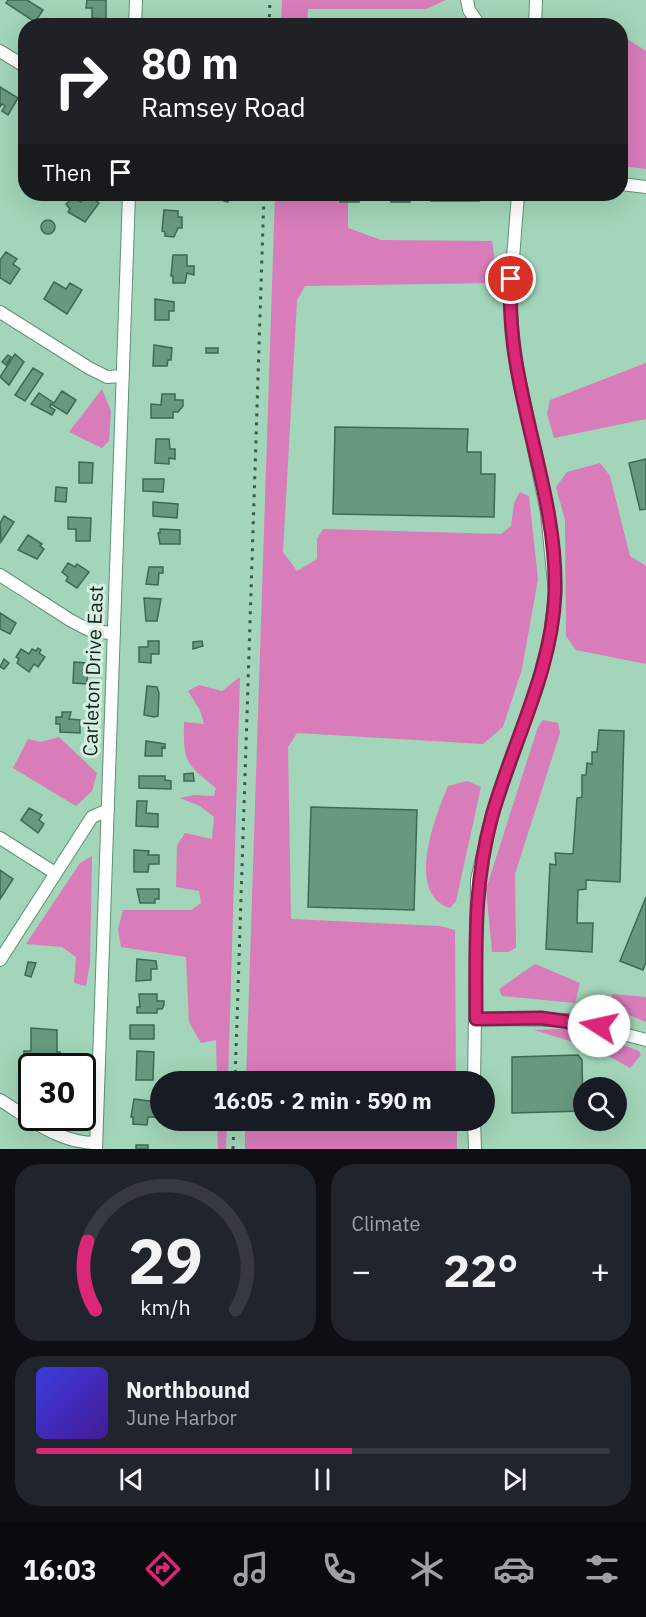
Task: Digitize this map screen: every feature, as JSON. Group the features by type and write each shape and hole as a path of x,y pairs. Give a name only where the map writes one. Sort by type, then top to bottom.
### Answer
{"street":[{"path":"135,18 136,0"},
{"path":"467,0 473,18"},
{"path":"535,18 536,0"},
{"path":"0,51 18,62"},
{"path":"628,185 646,187"},
{"name":"Carleton Drive East","path":"96,1146 129,201"},
{"path":"474,1071 477,880 492,814 537,687 550,636 555,593 548,513 514,352 510,297 517,201"},
{"path":"0,312 88,368 107,376 123,376"},
{"path":"0,574 87,629 114,634"},
{"path":"0,960 92,817 108,810"},
{"path":"0,838 55,873"},
{"path":"476,1019 571,1020 646,1040"},
{"path":"0,1100 61,1138 96,1146"},
{"path":"474,1131 475,1149"}],"shaded area":[{"path":"282,0 446,0 426,9 308,9 307,18 281,18"},
{"path":"628,39 646,51 646,169 628,167"},
{"path":"275,201 348,201 348,228 381,240 492,241 496,269 491,283 305,286 297,300 283,552 297,571 317,559 317,539 323,529 501,534 511,526 514,503 520,492 529,496 538,579 522,669 503,727 483,744 297,733 288,747 291,919 440,926 455,930 456,1071 246,1071"},
{"path":"646,363 646,419 554,438 547,414 550,400"},
{"path":"102,389 111,411 109,441 102,448 69,432"},
{"path":"600,463 610,476 630,556 646,566 646,664 576,650 566,636 565,520 556,487 567,472"},
{"path":"240,677 228,1071 217,1071 216,1040 201,1043 189,1022 186,957 121,947 118,929 123,910 191,910 201,903 199,891 176,887 177,846 185,833 212,839 214,817 200,806 180,798 194,795 214,796 216,788 188,761 184,746 184,722 204,724 200,710 188,691 199,685 222,691"},
{"path":"543,720 558,723 560,733 515,874 516,948 508,952 492,952 486,889 538,727"},
{"path":"59,737 97,773 92,791 76,806 13,768 28,739 41,742"},
{"path":"467,781 481,787 456,901 450,908 436,900 429,887 426,870 427,852 431,833 448,786"},
{"path":"92,856 90,963 86,986 74,983 76,957 62,947 26,944 80,863"},
{"path":"535,964 580,983 575,1003 502,996 499,989"},
{"path":"612,994 646,997 646,1022 610,1007"},
{"path":"580,1028 639,1051 641,1055 630,1068 596,1049 534,1030"},
{"path":"217,1131 227,1131 226,1149 218,1149"},
{"path":"245,1131 457,1131 457,1149 245,1149"}],"building":[{"path":"8,0 27,0 43,10 38,18 29,18 6,3"},
{"path":"87,0 106,0 106,18 92,18 92,8 86,8"},
{"path":"0,87 18,98 8,115 2,111 5,106 2,104 0,107"},
{"path":"70,201 96,201 99,203 85,222 68,212 70,209 66,204"},
{"path":"164,210 178,211 178,217 182,217 182,228 178,228 174,237 165,236 165,232 162,231"},
{"path":"48,220 53,222 55,227 53,232 48,234 43,232 41,227 43,222"},
{"path":"6,252 17,259 13,264 20,269 10,284 0,278 0,260"},
{"path":"173,255 187,255 187,266 194,266 194,275 187,273 185,283 173,283 173,276 171,276"},
{"path":"54,282 66,289 70,283 82,290 67,314 44,299"},
{"path":"155,299 174,302 174,311 169,311 169,320 155,320"},
{"path":"154,345 172,348 171,360 168,360 167,366 153,366"},
{"path":"206,348 218,348 218,353 206,353"},
{"path":"15,354 24,362 9,385 0,377"},
{"path":"8,355 11,357 6,365 2,362"},
{"path":"33,368 43,374 25,401 15,395"},
{"path":"62,391 76,400 67,414 51,404 50,407 55,410 52,415 31,404 39,393 54,403"},
{"path":"162,394 175,394 175,400 183,400 183,406 178,412 173,412 173,418 151,418 151,404 161,405"},
{"path":"335,427 468,429 467,452 481,452 481,474 495,474 494,517 333,514"},
{"path":"156,439 169,439 170,449 175,449 175,459 169,458 169,464 155,463"},
{"path":"646,459 646,509 640,510 629,463"},
{"path":"79,462 93,463 92,483 79,483"},
{"path":"143,479 164,479 163,492 143,491"},
{"path":"56,487 67,488 66,502 55,501"},
{"path":"153,502 178,504 177,518 153,516"},
{"path":"4,516 14,522 1,542 0,523"},
{"path":"68,517 91,518 90,541 76,541 76,529 68,529"},
{"path":"160,529 180,530 180,544 160,544 158,533"},
{"path":"28,535 42,544 40,546 44,549 37,559 18,550"},
{"path":"68,563 75,567 77,564 89,572 77,588 66,581 68,577 62,572"},
{"path":"149,567 163,567 163,573 159,573 158,585 146,584"},
{"path":"144,598 161,599 157,621 146,621"},
{"path":"0,613 16,623 10,634 0,629"},
{"path":"148,641 159,641 159,654 151,654 151,663 139,662 139,647 148,647"},
{"path":"202,641 203,646 193,649 193,642"},
{"path":"38,648 41,650 39,653 45,657 38,667 34,664 29,672 17,663 19,659 16,657 21,649 29,654 32,649 36,651"},
{"path":"4,659 9,663 4,669 0,667"},
{"path":"74,662 88,663 87,684 73,683"},
{"path":"147,686 157,687 158,716 144,715"},
{"path":"62,712 71,712 69,719 80,720 80,733 60,732 60,724 56,724 56,717 62,717"},
{"path":"599,730 624,731 620,882 586,880 586,889 578,890 577,923 593,923 592,952 546,949 550,864 556,865 555,853 573,854 577,798 582,797 582,775 586,775 587,763 592,764 592,752 597,752"},
{"path":"146,741 165,744 165,748 162,747 162,756 145,756"},
{"path":"193,773 194,781 184,781 184,774"},
{"path":"139,776 165,776 165,780 171,781 171,789 139,788"},
{"path":"137,801 147,801 146,813 158,814 158,827 136,826"},
{"path":"311,807 417,810 414,910 308,907"},
{"path":"29,808 42,815 39,820 44,824 38,833 21,820"},
{"path":"134,850 149,851 148,855 159,855 159,864 149,864 148,872 134,872"},
{"path":"0,870 13,879 0,899"},
{"path":"137,889 159,889 159,899 155,899 155,903 140,903"},
{"path":"646,897 646,962 643,970 620,961"},
{"path":"137,959 156,961 157,969 151,969 151,980 136,981"},
{"path":"28,962 36,963 31,977 25,975"},
{"path":"139,994 157,994 157,1001 164,1001 162,1009 157,1009 157,1013 137,1013 137,1007 140,1007"},
{"path":"130,1025 154,1025 154,1039 130,1039"},
{"path":"31,1028 57,1030 57,1052 60,1053 24,1053 24,1051 31,1051"},
{"path":"137,1051 154,1052 153,1071 150,1071 150,1080 136,1080"},
{"path":"578,1055 582,1060 582,1077 573,1077 573,1111 512,1113 512,1057"},
{"path":"134,1099 150,1101 150,1117 148,1117 147,1125 133,1124 133,1117 131,1117"},
{"path":"136,1145 148,1145 148,1149 136,1149"}],"railway":[{"path":"269,18 270,0"},
{"path":"235,1071 264,201"},
{"path":"233,1149 234,1131"}],"route":[{"path":"511,279 510,310 516,367 548,513 555,593 550,636 537,687 492,814 477,880 476,1019 541,1018 571,1020 599,1026"}]}
